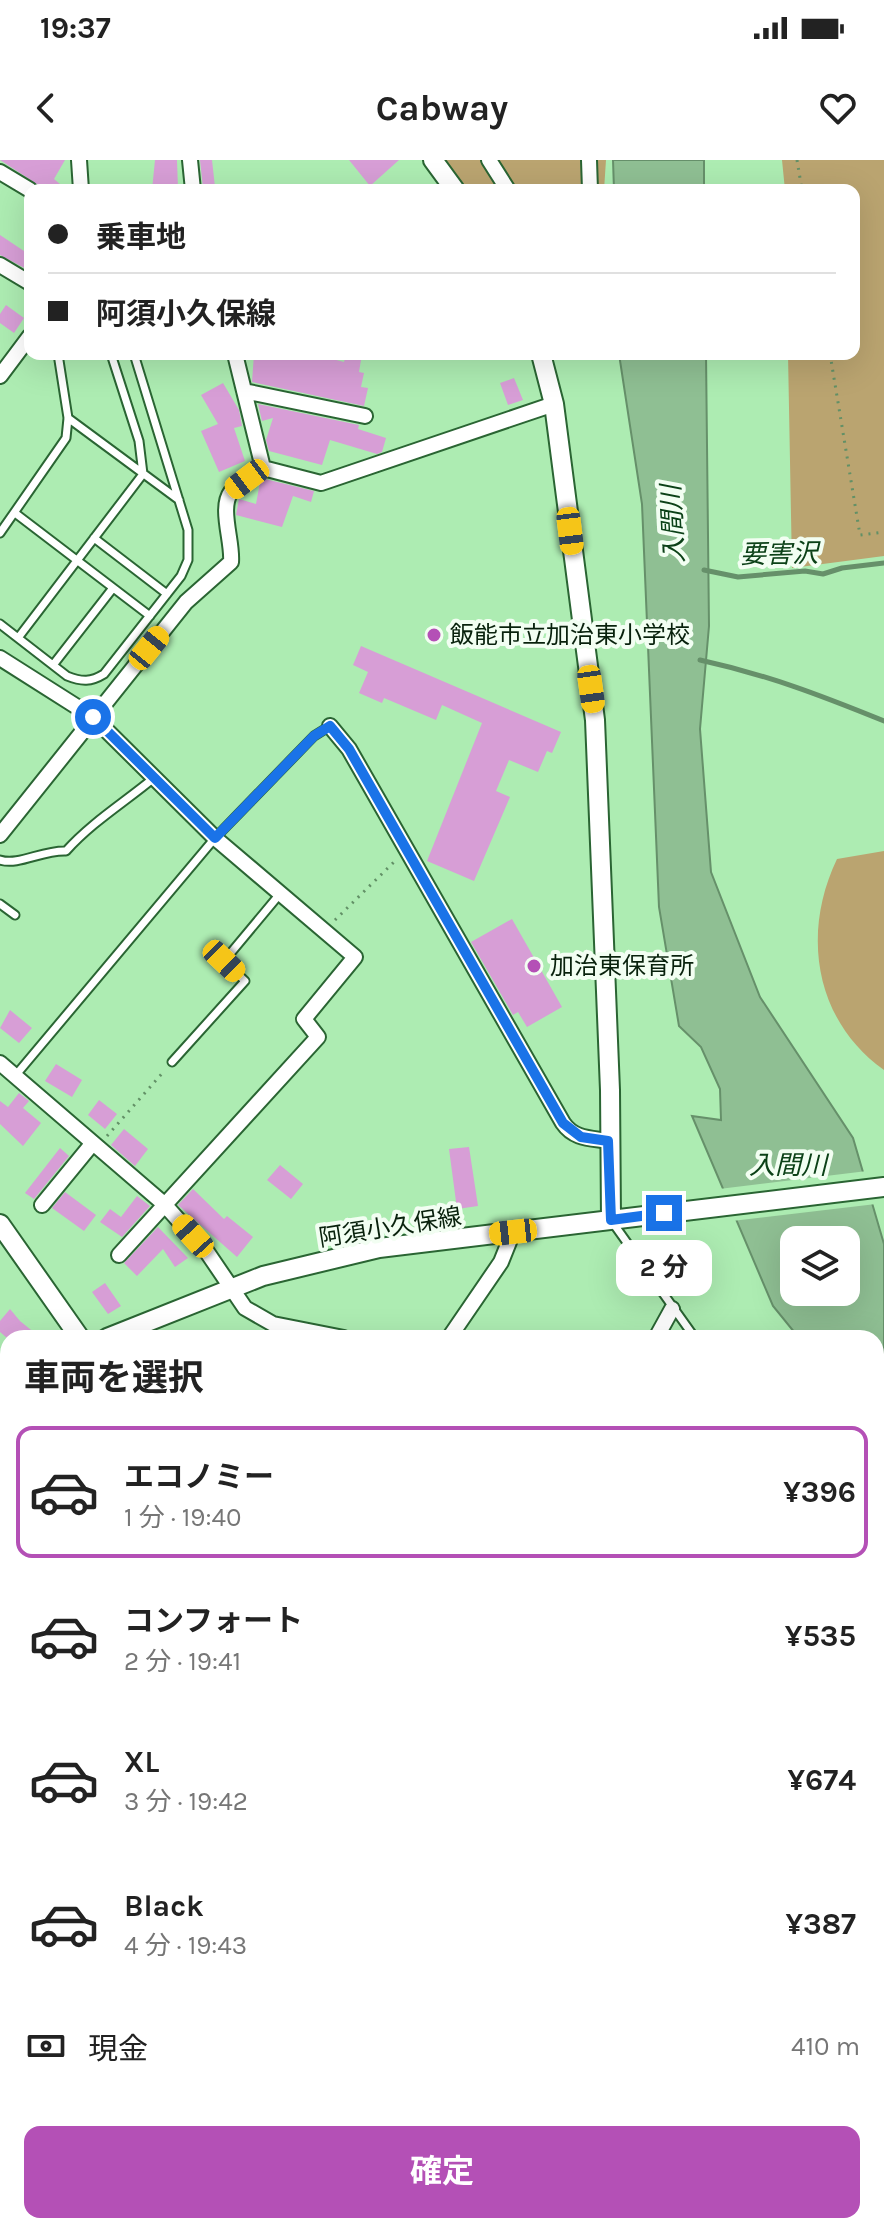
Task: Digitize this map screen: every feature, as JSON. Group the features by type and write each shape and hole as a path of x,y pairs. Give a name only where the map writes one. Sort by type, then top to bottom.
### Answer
{"street":[{"path":"79,160 81,184"},
{"path":"190,160 192,184"},
{"path":"433,160 451,184"},
{"path":"489,160 504,184"},
{"path":"589,160 590,184"},
{"path":"0,172 24,186"},
{"path":"0,265 24,279"},
{"path":"0,376 24,344"},
{"path":"236,360 263,468"},
{"path":"543,360 554,404 595,720 610,1090 611,1220"},
{"path":"244,391 365,416"},
{"path":"263,468 321,483 554,404"},
{"path":"0,835 186,602 231,562 232,544 226,505 232,491 263,468"},
{"path":"0,658 93,717 215,838 355,957 304,1019 318,1037 119,1255"},
{"path":"330,726 349,749 563,1123 581,1137 608,1141"},
{"path":"0,1063 164,1204 207,1252 245,1308 261,1319 309,1330"},
{"path":"42,1205 94,1146"},
{"name":"阿須小久保線","path":"126,1330 231,1287 379,1248 884,1187"},
{"path":"0,1224 74,1330"},
{"path":"454,1330 501,1262 513,1232"},
{"path":"660,1330 672,1309"}],"lane":[{"path":"0,533 58,454 66,438 68,418 59,360"},
{"path":"18,638 143,474 139,441 113,360"},
{"path":"0,624 79,681 93,681 104,674 181,576 190,545 136,360"},
{"path":"68,418 179,500"},
{"path":"15,513 150,616"},
{"path":"94,538 167,594"},
{"path":"53,665 113,588"},
{"path":"15,1076 215,838 314,736 330,726"},
{"path":"0,860 17,862 46,850 66,851 86,828 113,812 155,777"},
{"path":"172,1062 245,981 224,961 279,895"},
{"path":"0,904 15,915"},
{"path":"611,1220 689,1330"}],"path":[{"path":"797,160 801,184"},
{"path":"831,360 860,535 884,532"},
{"path":"324,931 407,850"},
{"path":"94,1146 172,1062"}],"shaded area":[{"path":"446,160 606,160 604,184 464,184"},
{"path":"782,160 884,160 884,556 792,568 788,360 860,360 860,184 784,184"},
{"path":"884,851 884,1070 861,1050 842,1027 829,1001 821,974 818,946 819,917 837,859"}],"water":[{"path":"613,160 704,160 704,184 614,184"},
{"name":"入間川","path":"620,360 706,360 709,626 700,729 711,872 760,997 853,1138 884,1244 884,1330 792,1330 773,1306 692,1116 721,1120 720,1089 701,1047 679,1026 659,907 642,504"}],"pier":[{"path":"867,1171 876,1204 732,1221 719,1189"}],"building":[{"path":"0,160 65,160 54,179 60,184 37,184"},
{"path":"155,160 177,160 178,184 153,184"},
{"path":"200,160 212,160 215,184 203,184"},
{"path":"349,160 399,160 372,184 368,184"},
{"path":"0,235 24,251 24,268 0,255"},
{"path":"6,305 24,318 14,333 0,323 0,314"},
{"path":"254,360 361,360 359,372 364,373 361,387 368,388 364,406 252,382"},
{"path":"514,378 523,400 508,405 500,383"},
{"path":"223,383 239,410 242,426 234,428 245,461 219,472 201,431 218,424 201,395"},
{"path":"258,404 359,425 358,429 386,438 382,452 377,454 330,440 322,465 269,451 266,440 273,418 262,421"},
{"path":"265,479 314,491 311,502 293,496 282,527 236,515 239,499 256,504 260,482"},
{"path":"361,646 561,732 552,753 547,751 538,772 509,760 496,791 510,797 474,881 427,861 482,723 442,705 436,720 384,698 382,703 359,693 368,672 353,665"},
{"path":"512,919 562,1007 527,1027 518,1012 513,1015 471,942"},
{"path":"10,1010 32,1028 19,1043 0,1028"},
{"path":"56,1064 82,1080 72,1097 45,1081"},
{"path":"19,1093 29,1101 23,1108 41,1123 23,1146 0,1124 0,1101 8,1107"},
{"path":"99,1100 117,1114 105,1129 88,1115"},
{"path":"124,1129 148,1149 135,1166 111,1145"},
{"path":"469,1147 478,1206 457,1209 449,1149"},
{"path":"60,1148 69,1156 34,1199 25,1193"},
{"path":"280,1165 303,1184 291,1199 267,1180"},
{"path":"193,1189 224,1219 227,1216 253,1237 237,1257 178,1205"},
{"path":"65,1192 96,1215 84,1231 52,1208"},
{"path":"137,1196 150,1206 122,1237 100,1222 110,1209 121,1217"},
{"path":"158,1227 188,1258 175,1267 163,1249 137,1276 124,1263"},
{"path":"105,1283 121,1306 108,1314 92,1292"},
{"path":"10,1309 31,1330 0,1330 0,1321"}],"waterway":[{"name":"要害沢","path":"704,570 738,577 805,571 823,574 842,568 884,563"},
{"path":"700,660 794,686 884,721"}],"place":[{"name":"飯能市立加治東小学校","path":"434,635"},
{"name":"加治東保育所","path":"534,966"}],"route":[{"path":"93,717 215,838 314,736 330,726 349,749 563,1123 569,1131 581,1137 608,1141 611,1220 664,1213"}]}
